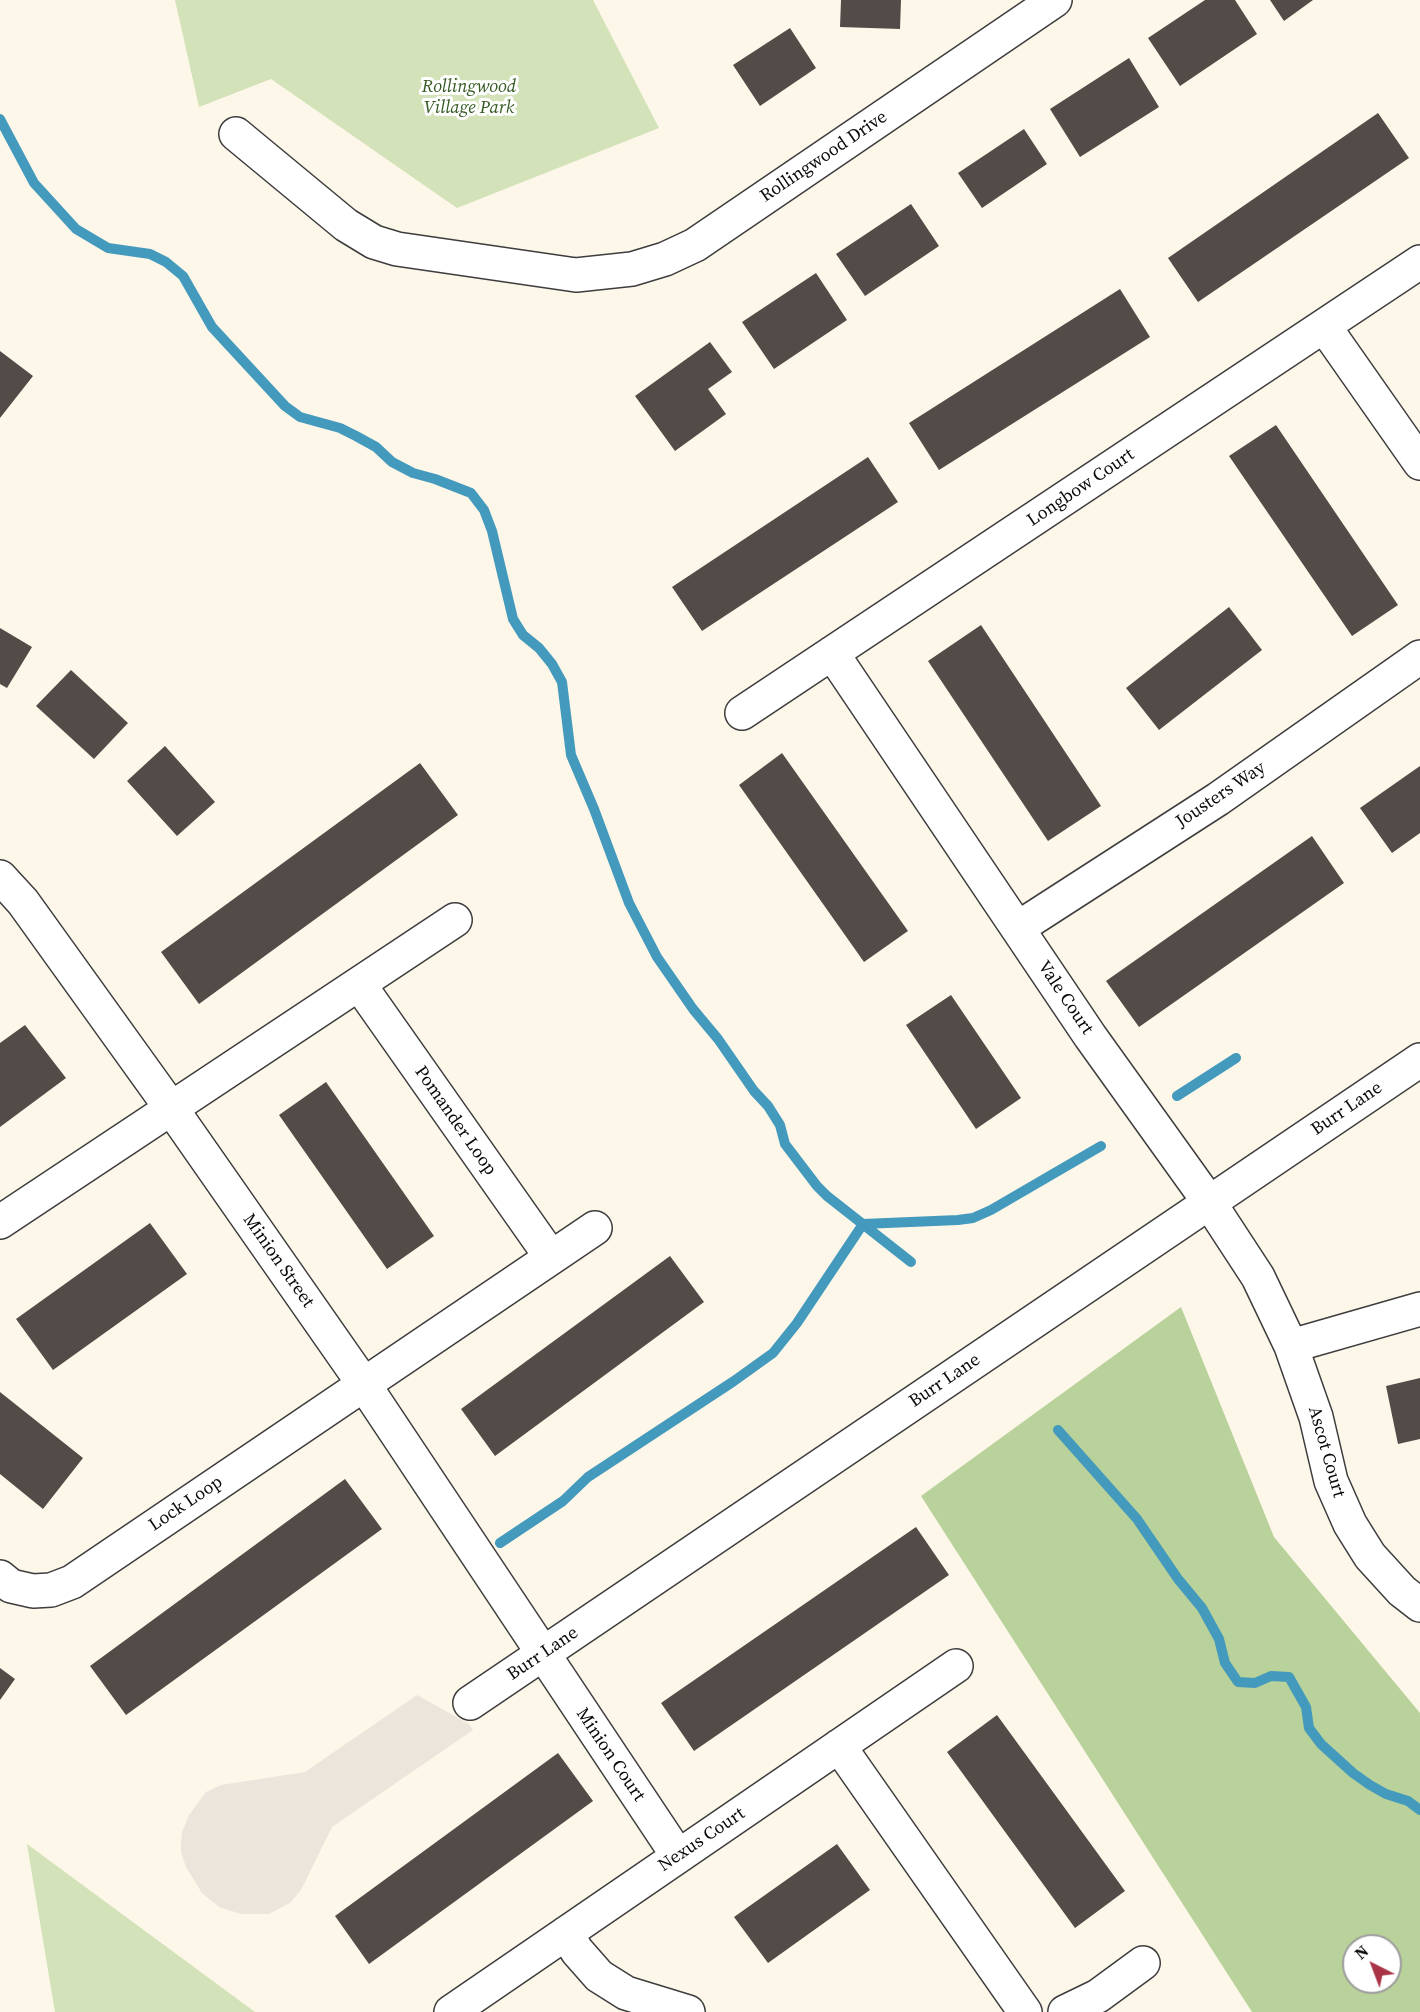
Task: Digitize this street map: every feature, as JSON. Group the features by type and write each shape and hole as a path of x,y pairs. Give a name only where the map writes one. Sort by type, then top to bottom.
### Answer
{"street":[{"name":"Rollingwood Drive","path":"236,134 345,225 374,242 397,249 576,275 633,269 665,260 695,245 1050,2"},
{"name":"Longbow Court","path":"742,713 1420,262"},
{"path":"1324,326 1420,463"},
{"name":"Vale Court","path":"832,653 1090,1036 1209,1202 1258,1277 1292,1346"},
{"name":"Jousters Way","path":"1018,928 1218,798 1420,657"},
{"name":"Minion Street","path":"0,877 23,902 171,1108 363,1383 542,1654"},
{"path":"0,1222 455,920"},
{"name":"Pomander Loop","path":"359,984 551,1257"},
{"name":"Burr Lane","path":"470,1703 1420,1060"},
{"path":"363,1383 595,1228"},
{"path":"1292,1346 1420,1310"},
{"name":"Ascot Court","path":"1292,1346 1316,1417 1331,1481 1350,1524 1370,1556 1402,1591 1420,1605"},
{"name":"Lock Loop","path":"0,1577 12,1586 33,1591 51,1590 72,1582 363,1383"},
{"name":"Minion Court","path":"542,1654 678,1856"},
{"name":"Nexus Court","path":"450,2012 956,1666"},
{"path":"839,1746 1025,2012"},
{"path":"566,1933 577,1951 599,1976 626,1993 688,2012"},
{"path":"1065,2012 1098,1996 1143,1963"}],"green space":[{"name":"Rollingwood Village Park","path":"175,0 593,0 659,128 457,208 271,79 199,107"},
{"path":"1181,1307 1274,1537 1420,1713 1420,2012 1252,2012 921,1496"},
{"path":"27,1844 255,2012 55,2012"}],"shaded area":[{"path":"417,1695 469,1724 473,1730 332,1827 301,1890 290,1903 269,1914 241,1914 219,1907 202,1893 186,1867 181,1852 181,1842 182,1832 189,1815 206,1792 221,1785 305,1772"}],"building":[{"path":"841,0 901,0 900,29 840,27"},
{"path":"1205,0 1235,0 1257,34 1180,86 1148,38"},
{"path":"1270,0 1313,0 1284,21"},
{"path":"790,28 816,68 760,106 733,65"},
{"path":"1129,58 1159,107 1080,157 1050,109"},
{"path":"1378,113 1409,158 1198,302 1168,258"},
{"path":"1024,129 1047,164 982,208 958,173"},
{"path":"911,204 939,246 865,296 836,254"},
{"path":"816,273 847,320 774,369 742,322"},
{"path":"1120,289 1150,337 939,470 909,423"},
{"path":"710,342 732,372 708,389 726,414 675,451 635,396"},
{"path":"0,351 33,376 0,418"},
{"path":"1276,425 1398,605 1352,636 1229,456"},
{"path":"868,457 898,502 702,631 672,587"},
{"path":"1229,607 1262,650 1159,730 1126,688"},
{"path":"981,625 1101,806 1048,841 928,661"},
{"path":"0,628 32,647 7,688 0,684"},
{"path":"71,670 128,723 94,759 36,706"},
{"path":"165,746 215,802 177,836 127,781"},
{"path":"782,753 908,931 864,962 739,785"},
{"path":"420,763 458,815 199,1004 161,952"},
{"path":"1420,766 1420,833 1392,853 1360,808"},
{"path":"1312,836 1344,883 1139,1027 1106,981"},
{"path":"951,995 1021,1098 976,1129 906,1025"},
{"path":"25,1025 66,1078 0,1127 0,1043"},
{"path":"326,1082 434,1236 387,1269 279,1115"},
{"path":"150,1223 187,1274 53,1370 16,1319"},
{"path":"670,1256 704,1302 495,1456 461,1409"},
{"path":"1420,1378 1420,1439 1398,1444 1386,1386"},
{"path":"0,1392 83,1458 43,1509 0,1474"},
{"path":"345,1479 382,1529 126,1715 90,1666"},
{"path":"916,1527 949,1575 694,1751 661,1703"},
{"path":"0,1668 15,1679 0,1700"},
{"path":"997,1715 1125,1891 1075,1928 947,1752"},
{"path":"558,1753 593,1801 369,1964 335,1916"},
{"path":"837,1844 870,1890 768,1963 734,1917"}],"waterway":[{"path":"0,119 34,183 76,229 108,248 150,254 166,262 183,276 212,327 285,406 300,417 340,428 356,436 376,447 392,462 413,473 471,493 484,510 492,531 513,619 523,635 539,648 552,664 562,682 571,755 629,903 657,957 754,1091 768,1106 780,1125 785,1144 817,1186 911,1262"},
{"path":"1177,1096 1236,1058"},
{"path":"500,1543 563,1501 588,1477 773,1353 797,1323 863,1224 973,1218 991,1210 1101,1146"},
{"path":"1058,1430 1137,1519 1178,1579 1202,1608 1219,1639 1225,1663 1238,1682 1255,1683 1271,1676 1289,1677 1306,1707 1309,1728 1321,1744 1370,1785 1386,1794 1408,1801 1420,1810"}]}
